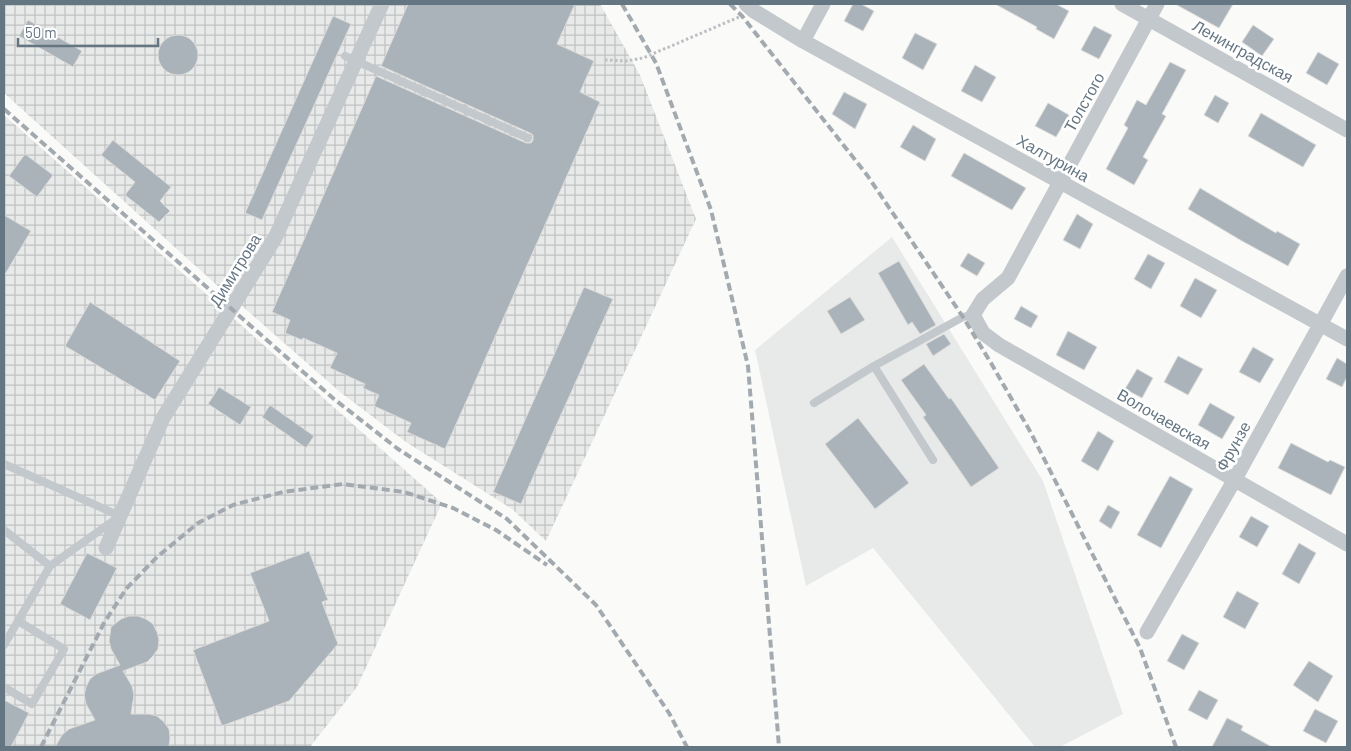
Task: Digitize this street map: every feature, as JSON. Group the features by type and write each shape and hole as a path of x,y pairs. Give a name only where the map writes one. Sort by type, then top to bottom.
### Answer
{"street":[{"name":"Димитрова","path":"106,548 162,418 275,238 351,59 382,4"},
{"path":"803,41 823,4"},
{"name":"Ленинградская","path":"1122,4 1347,130"},
{"name":"Толстого","path":"973,315 983,298 1008,278 1158,4"},
{"name":"Халтурина","path":"750,8 803,41 1347,339"},
{"name":"Фрунзе","path":"1147,632 1235,479 1347,276"},
{"name":"Волочаевская","path":"973,315 984,333 999,345 1347,544"}],"lane":[{"path":"351,59 528,138"},
{"path":"814,403 874,366 963,317 973,315"},
{"path":"874,366 934,460"},
{"path":"4,464 120,516"},
{"path":"4,645 50,566 120,516"},
{"path":"4,530 50,566"},
{"path":"4,687 32,704 64,648 18,621"}],"path":[{"path":"605,60 642,58 666,49 750,8"}],"shaded area":[{"path":"4,4 376,4 270,236 230,297 4,93"},
{"path":"388,4 600,4 640,75 696,219 546,541 512,509 406,442 340,392 241,305"},
{"path":"4,115 442,503 357,687 310,747 4,747"},
{"path":"892,237 1043,481 1123,714 1060,747 1035,747 873,548 806,586 755,350"}],"building":[{"path":"408,4 575,4 557,44 594,61 580,92 600,102 445,449 407,432 411,423 374,406 379,395 363,388 365,384 330,368 337,353 303,338 302,340 285,333 290,320 272,312 376,76 526,143 531,143 533,140 533,135 530,133 381,66"},
{"path":"853,4 861,4 874,11 863,31 844,21"},
{"path":"995,4 1056,4 1069,11 1054,39 1036,29 1037,27"},
{"path":"1175,4 1233,4 1219,28"},
{"path":"333,16 351,24 262,220 245,213"},
{"path":"28,20 82,51 73,67 19,36"},
{"path":"1253,25 1274,39 1262,56 1242,42"},
{"path":"1094,26 1112,35 1099,59 1081,50"},
{"path":"915,33 937,44 923,70 902,58"},
{"path":"182,35 189,38 195,44 198,55 197,63 189,72 182,75 174,75 167,72 159,63 158,51 161,44 170,36"},
{"path":"1318,52 1339,64 1327,85 1306,73"},
{"path":"1170,62 1186,70 1162,114 1166,116 1143,157 1148,160 1134,185 1106,169 1128,128 1124,125 1137,100 1146,105"},
{"path":"975,65 996,77 982,102 961,91"},
{"path":"844,92 867,104 855,129 832,114"},
{"path":"1215,95 1229,103 1218,123 1204,115"},
{"path":"1048,103 1069,115 1056,137 1035,126"},
{"path":"1261,113 1316,145 1303,167 1248,136"},
{"path":"913,125 936,139 925,161 900,147"},
{"path":"113,140 171,187 160,201 170,211 159,222 125,195 135,182 101,155"},
{"path":"964,153 1026,188 1012,210 951,176"},
{"path":"25,154 53,175 37,197 9,176"},
{"path":"1200,188 1276,233 1277,231 1300,244 1288,266 1188,209"},
{"path":"1077,214 1093,224 1080,249 1063,240"},
{"path":"4,215 31,231 4,276"},
{"path":"968,253 985,263 977,276 960,266"},
{"path":"1148,254 1165,263 1151,289 1134,279"},
{"path":"899,261 936,325 920,334 912,322 908,325 878,273"},
{"path":"1195,278 1217,290 1201,318 1180,306"},
{"path":"584,287 613,299 521,504 493,492"},
{"path":"850,297 865,320 841,334 827,311"},
{"path":"90,302 180,361 155,400 65,346"},
{"path":"1021,306 1038,316 1031,328 1014,319"},
{"path":"1068,331 1097,347 1084,370 1056,355"},
{"path":"944,334 951,344 933,356 926,344"},
{"path":"1253,347 1274,359 1260,383 1239,372"},
{"path":"1178,356 1203,369 1188,395 1164,382"},
{"path":"1337,358 1347,364 1347,377 1342,387 1326,379"},
{"path":"924,364 949,399 951,398 999,468 971,487 923,417 926,415 901,380"},
{"path":"1137,369 1153,378 1142,398 1125,389"},
{"path":"219,387 251,407 240,425 208,404"},
{"path":"1210,403 1235,417 1222,439 1198,425"},
{"path":"270,405 314,436 306,448 262,417"},
{"path":"858,418 909,483 875,509 825,444"},
{"path":"1098,431 1114,441 1098,471 1081,461"},
{"path":"1291,443 1328,462 1330,460 1345,467 1331,495 1278,468"},
{"path":"1170,476 1193,489 1161,548 1137,535"},
{"path":"1108,505 1120,512 1111,529 1099,521"},
{"path":"1251,516 1269,526 1257,547 1239,537"},
{"path":"1299,543 1316,553 1299,584 1282,574"},
{"path":"309,551 328,600 322,602 338,644 289,701 222,726 193,650 269,621 250,573"},
{"path":"87,553 117,568 90,620 60,604"},
{"path":"1237,591 1259,603 1245,629 1223,617"},
{"path":"129,616 138,616 153,624 159,640 158,649 147,662 123,671 132,686 134,695 131,714 149,714 157,716 164,722 169,729 169,747 55,747 62,735 69,729 95,720 86,704 84,695 86,687 90,679 96,674 120,665 111,649 109,641 111,627 121,619"},
{"path":"1182,634 1199,643 1184,670 1167,661"},
{"path":"1309,661 1333,676 1318,702 1293,685"},
{"path":"1199,690 1218,700 1207,720 1188,710"},
{"path":"4,700 29,713 11,747 4,747"},
{"path":"1315,709 1338,721 1326,743 1303,731"},
{"path":"1227,718 1243,726 1241,730 1272,747 1212,747"}],"railway":[{"path":"622,4 656,63 711,210 748,366 779,747"},
{"path":"730,4 742,16 867,175 963,317 991,363 1031,433 1140,648 1176,747"},
{"path":"4,109 334,399 398,449 507,519 596,605 669,713 687,747"},
{"path":"41,747 104,623 126,589 157,557 198,523 233,505 283,492 343,484 404,492 453,508 496,530 547,565"}]}
